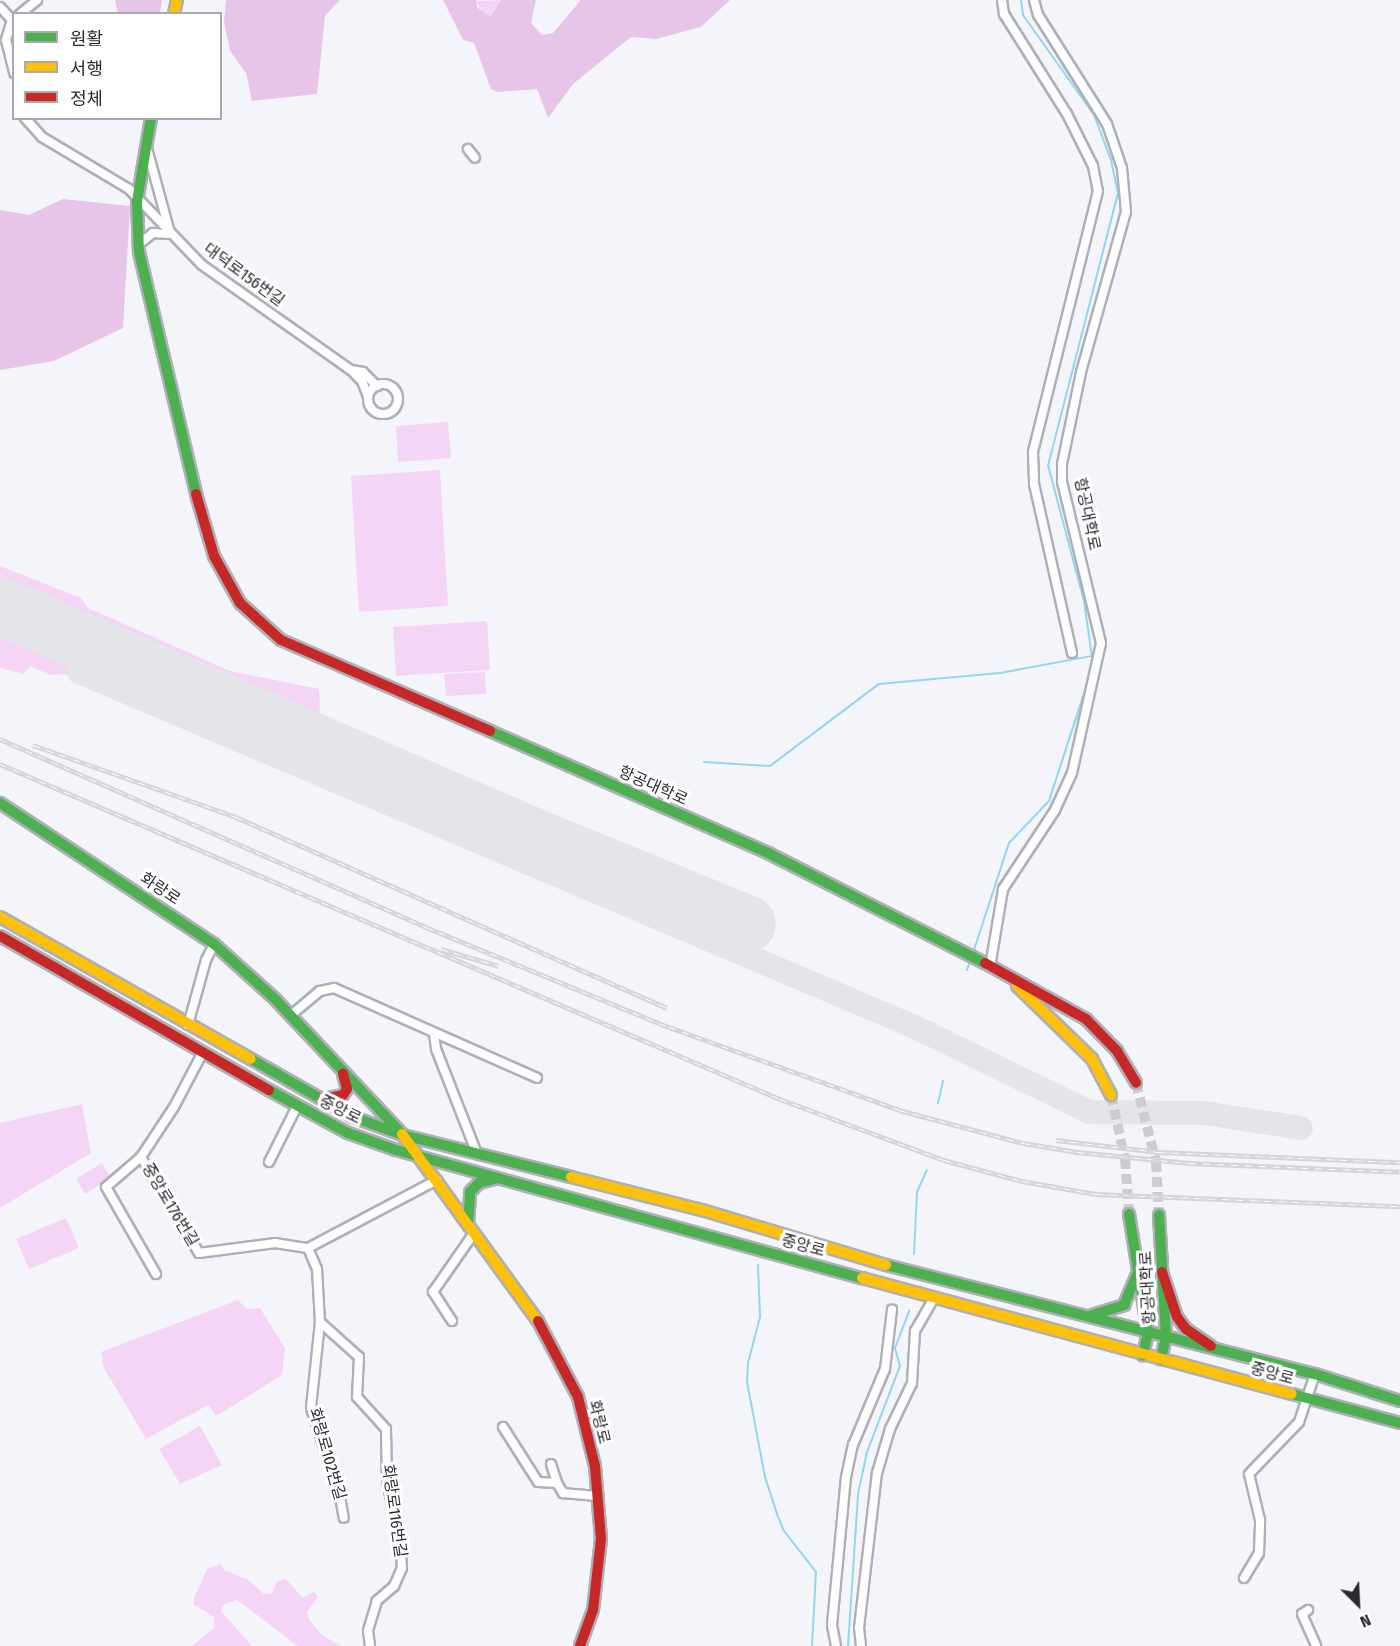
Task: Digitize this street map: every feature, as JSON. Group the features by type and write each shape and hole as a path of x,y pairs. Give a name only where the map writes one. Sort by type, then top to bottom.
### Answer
{"main road":[{"path":"137,202 151,120"},
{"name":"항공대학로","path":"137,202 139,244 156,332 214,556 240,603 281,640 333,665 768,853 986,965"},
{"name":"화랑로","path":"0,803 214,944 290,1016 403,1135 543,1327 578,1397 595,1466 601,1539 593,1610 580,1646"},
{"name":"중앙로","path":"0,917 353,1117 403,1135 476,1151 1083,1316 1315,1374 1400,1401"},
{"name":"중앙로","path":"0,936 202,1054 348,1133 419,1157 698,1235 795,1258 933,1300 1400,1423"},
{"path":"986,965 1086,1018 1117,1051 1136,1083"},
{"path":"1004,973 1092,1059 1111,1095"},
{"path":"322,1099 344,1095 347,1089 343,1074"},
{"path":"471,1229 468,1198 474,1187 490,1178 507,1180"},
{"name":"항공대학로","path":"1129,1214 1148,1333 1143,1355"},
{"name":"항공대학로","path":"1160,1215 1166,1337 1161,1359"},
{"path":"1083,1316 1107,1313 1124,1305 1138,1272"},
{"path":"1162,1272 1177,1317 1186,1329 1223,1352"}],"street":[{"path":"22,12 37,0"},
{"path":"1002,0 1004,14 1067,114 1093,166 1098,191 1033,452 1034,484 1072,653"},
{"name":"항공대학로","path":"986,965 1003,889 1056,810 1072,773 1101,643 1062,482 1062,464 1081,372 1126,212 1122,168 1107,124 1038,15 1034,0"},
{"path":"0,7 12,19"},
{"path":"12,23 6,40 12,65"},
{"name":"대덕로156번길","path":"27,120 42,137 129,189 137,202 202,265 351,370 363,372 377,386"},
{"path":"139,244 153,233 170,234 146,142"},
{"path":"468,148 474,158"},
{"path":"351,370 362,381 368,397 377,412 387,413 394,408 395,390 387,385 377,386 368,397"},
{"path":"188,1025 207,955 214,944"},
{"path":"290,1016 321,992 334,988 537,1078"},
{"path":"434,1034 436,1049 476,1151"},
{"name":"중앙로176번길","path":"156,1274 106,1187 141,1157 174,1107 202,1054"},
{"name":"중앙로","path":"269,1162 297,1106"},
{"name":"중앙로176번길","path":"141,1157 200,1253 275,1243 308,1248"},
{"path":"308,1248 437,1180"},
{"path":"452,1321 433,1292 471,1229"},
{"name":"화랑로102번길","path":"308,1248 316,1269 320,1322 311,1408 339,1491 344,1518"},
{"path":"861,1646 859,1628 877,1473 890,1429 912,1383 915,1330 933,1300"},
{"path":"836,1646 832,1625 846,1477 852,1445 885,1369 892,1309"},
{"name":"화랑로116번길","path":"320,1322 359,1357 357,1397 386,1429 387,1481 401,1545 402,1568 394,1586 377,1600 368,1631 370,1646"},
{"name":"중앙로","path":"1244,1578 1259,1553 1260,1520 1249,1474 1299,1422 1315,1374"},
{"path":"503,1426 538,1482 557,1483"},
{"path":"551,1464 563,1493 597,1496"},
{"path":"1308,1610 1302,1614 1316,1646"}],"shaded area":[{"path":"115,0 162,0 160,12 118,12"},
{"path":"226,0 340,0 325,16 317,94 252,101 246,73 230,51 224,22"},
{"path":"443,0 476,0 477,7 490,17 501,0 536,0 531,23 542,35 553,33 581,0 730,0 701,27 656,39 631,37 573,84 548,118 537,89 497,92 491,89 474,43 463,40"},
{"path":"501,0 490,17 485,17 476,1"},
{"path":"63,199 130,206 123,328 54,361 0,370 0,210 29,215"},
{"path":"448,422 451,458 398,462 396,426"},
{"path":"440,470 448,606 359,612 351,476"},
{"path":"0,566 81,598 88,608 230,671 319,689 320,717 315,726 0,590"},
{"path":"0,617 96,658 89,668 77,663 70,674 51,675 30,666 24,674 0,668"},
{"path":"487,621 490,670 396,676 393,627"},
{"path":"485,672 486,694 446,696 444,674"},
{"path":"82,1104 91,1153 0,1208 0,1123"},
{"path":"102,1163 111,1178 85,1194 76,1179"},
{"path":"66,1218 79,1248 29,1269 16,1239"},
{"path":"238,1300 247,1309 260,1308 285,1348 282,1375 216,1416 208,1405 146,1439 104,1368 101,1352"},
{"path":"200,1426 222,1465 180,1484 159,1449"},
{"path":"221,1564 224,1570 247,1579 264,1594 272,1593 277,1581 286,1579 303,1598 314,1592 318,1597 307,1612 310,1621 322,1635 341,1646 298,1646 237,1600 223,1605 221,1611 252,1646 192,1646 214,1628 214,1617 194,1605 194,1598 207,1569"}],"waterway":[{"path":"1021,0 1023,15 1094,115 1111,160 1118,193 1048,465 1084,601 1093,664"},
{"path":"704,762 770,766 879,684 1000,673 1092,656"},
{"path":"973,953 1009,843 1049,801 1091,672"},
{"path":"967,970 970,961"},
{"path":"938,1103 943,1081"},
{"path":"914,1254 917,1192 927,1170"},
{"path":"758,1265 760,1317 748,1363 747,1382 765,1477 777,1514 784,1531 816,1572 812,1646"},
{"path":"848,1646 858,1494 867,1452 900,1366 895,1348 909,1311"}],"taxiway":[{"path":"100,649 107,657 107,673 112,686"},
{"path":"79,672 915,1027 1089,1112 1204,1113 1301,1128"},
{"path":"327,777 337,752"}],"runway":[{"path":"0,606 531,836 747,924"}],"tunnel":[{"path":"1136,1083 1156,1162 1159,1215"},
{"path":"1111,1095 1125,1159 1129,1214"}],"railway":[{"path":"0,739 426,927 669,1027 899,1110 1023,1143 1077,1152 1189,1163 1400,1172"},
{"path":"33,745 236,817 667,1008"},
{"path":"0,764 780,1099 944,1160 1022,1181 1096,1194 1400,1206"},
{"path":"441,949 499,966"},
{"path":"1056,1140 1158,1152 1400,1162"}],"traffic: fast":[{"path":"151,120 137,202 139,252 196,494"},
{"path":"490,731 768,853 985,963"},
{"path":"0,803 214,944 275,999 402,1134"},
{"path":"251,1059 353,1117 403,1135 571,1177"},
{"path":"269,1090 348,1133 396,1150 862,1278"},
{"path":"468,1224 470,1192 479,1183 494,1179"},
{"path":"1129,1214 1148,1333 1143,1355"},
{"path":"1159,1215 1166,1337 1161,1359"},
{"path":"886,1265 1315,1374 1400,1401"},
{"path":"1092,1315 1124,1305 1138,1272"},
{"path":"1292,1394 1400,1423"}],"traffic: slow":[{"path":"174,12 177,0"},
{"path":"0,917 251,1059"},
{"path":"1017,986 1092,1059 1111,1095"},
{"path":"402,1134 538,1321"},
{"path":"571,1177 705,1211 886,1265"},
{"path":"862,1278 1292,1394"}],"traffic: jam":[{"path":"196,494 214,556 240,603 281,640 490,731"},
{"path":"0,936 269,1090"},
{"path":"985,963 1086,1019 1117,1051 1136,1083"},
{"path":"323,1099 343,1095 347,1089 343,1074"},
{"path":"1162,1272 1177,1317 1186,1329 1211,1346"},
{"path":"538,1321 578,1397 595,1466 601,1539 593,1610 580,1646"}]}
